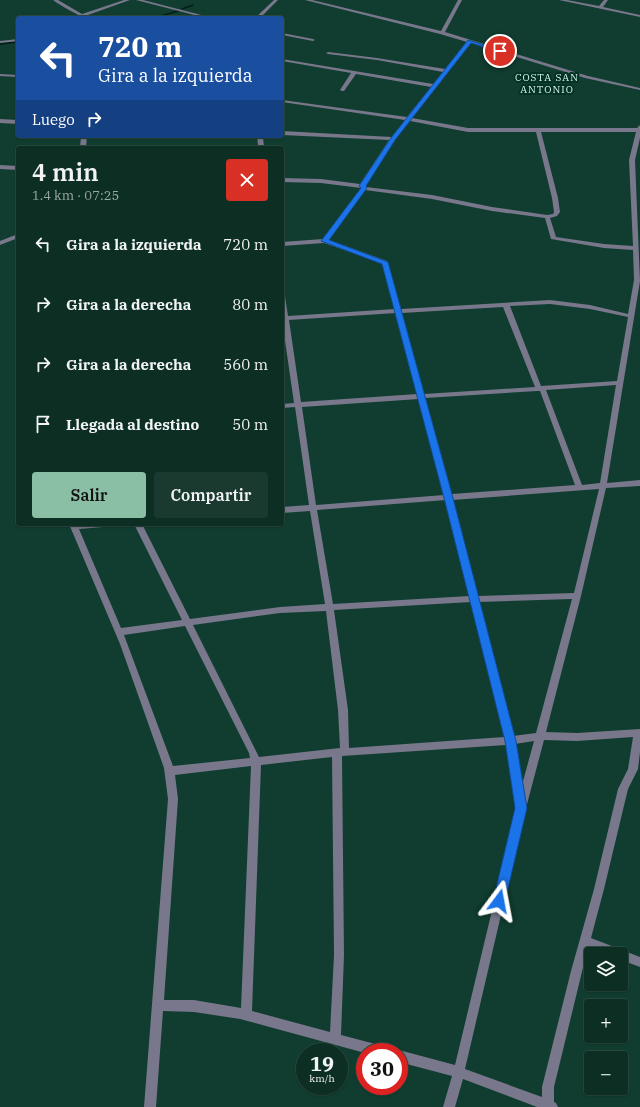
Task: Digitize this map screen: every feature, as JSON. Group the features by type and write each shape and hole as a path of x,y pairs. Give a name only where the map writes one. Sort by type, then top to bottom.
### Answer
{"street":[{"path":"55,0 82,16"},
{"path":"87,16 128,0"},
{"path":"138,0 203,16"},
{"path":"259,16 276,0"},
{"path":"307,0 442,33 587,77 640,89"},
{"path":"442,33 460,0"},
{"path":"561,0 640,16"},
{"path":"600,8 606,0"},
{"path":"284,34 313,40"},
{"path":"1,42 16,40"},
{"path":"325,241 363,187 393,139 470,41"},
{"path":"328,52 446,71"},
{"path":"284,60 435,86"},
{"path":"342,90 354,72"},
{"path":"0,75 16,76"},
{"path":"284,101 408,119 468,130 538,131 639,129 632,160 637,280 603,486 577,596 521,808 459,1072 449,1107"},
{"path":"0,121 16,122"},
{"path":"284,180 321,181 437,198 492,210 547,217 555,215 557,212 555,198 538,131"},
{"path":"284,133 393,139"},
{"path":"0,167 16,168"},
{"path":"547,217 553,238 604,246 636,248"},
{"path":"0,242 16,237"},
{"path":"284,244 325,241 385,262 475,599 510,741 521,808"},
{"path":"335,1039 339,955 342,702 332,621 284,318 550,302 573,304 630,316"},
{"path":"506,305 541,388 580,488"},
{"path":"284,406 619,383"},
{"path":"284,510 640,483"},
{"path":"73,526 118,632 170,771 172,799 150,1107"},
{"path":"139,526 253,752 256,762 246,1015"},
{"path":"118,632 280,610 475,599 577,596"},
{"path":"170,771 341,753 510,741 540,736 577,737 639,733 633,768 623,789 548,1087 550,1106 459,1072 408,1058"},
{"path":"585,941 600,947"},
{"path":"628,958 640,962"},
{"path":"158,1005 194,1006 246,1015 356,1045"}],"waterway":[{"path":"182,9 193,5"},
{"path":"161,16 178,11"},
{"path":"0,44 16,42"}],"district":[{"name":"COSTA SAN ANTONIO","path":"547,82"}],"route":[{"path":"499,901 521,808 510,741 449,498 385,262 325,241 364,188 362,186 393,139 470,41 500,51"}]}
